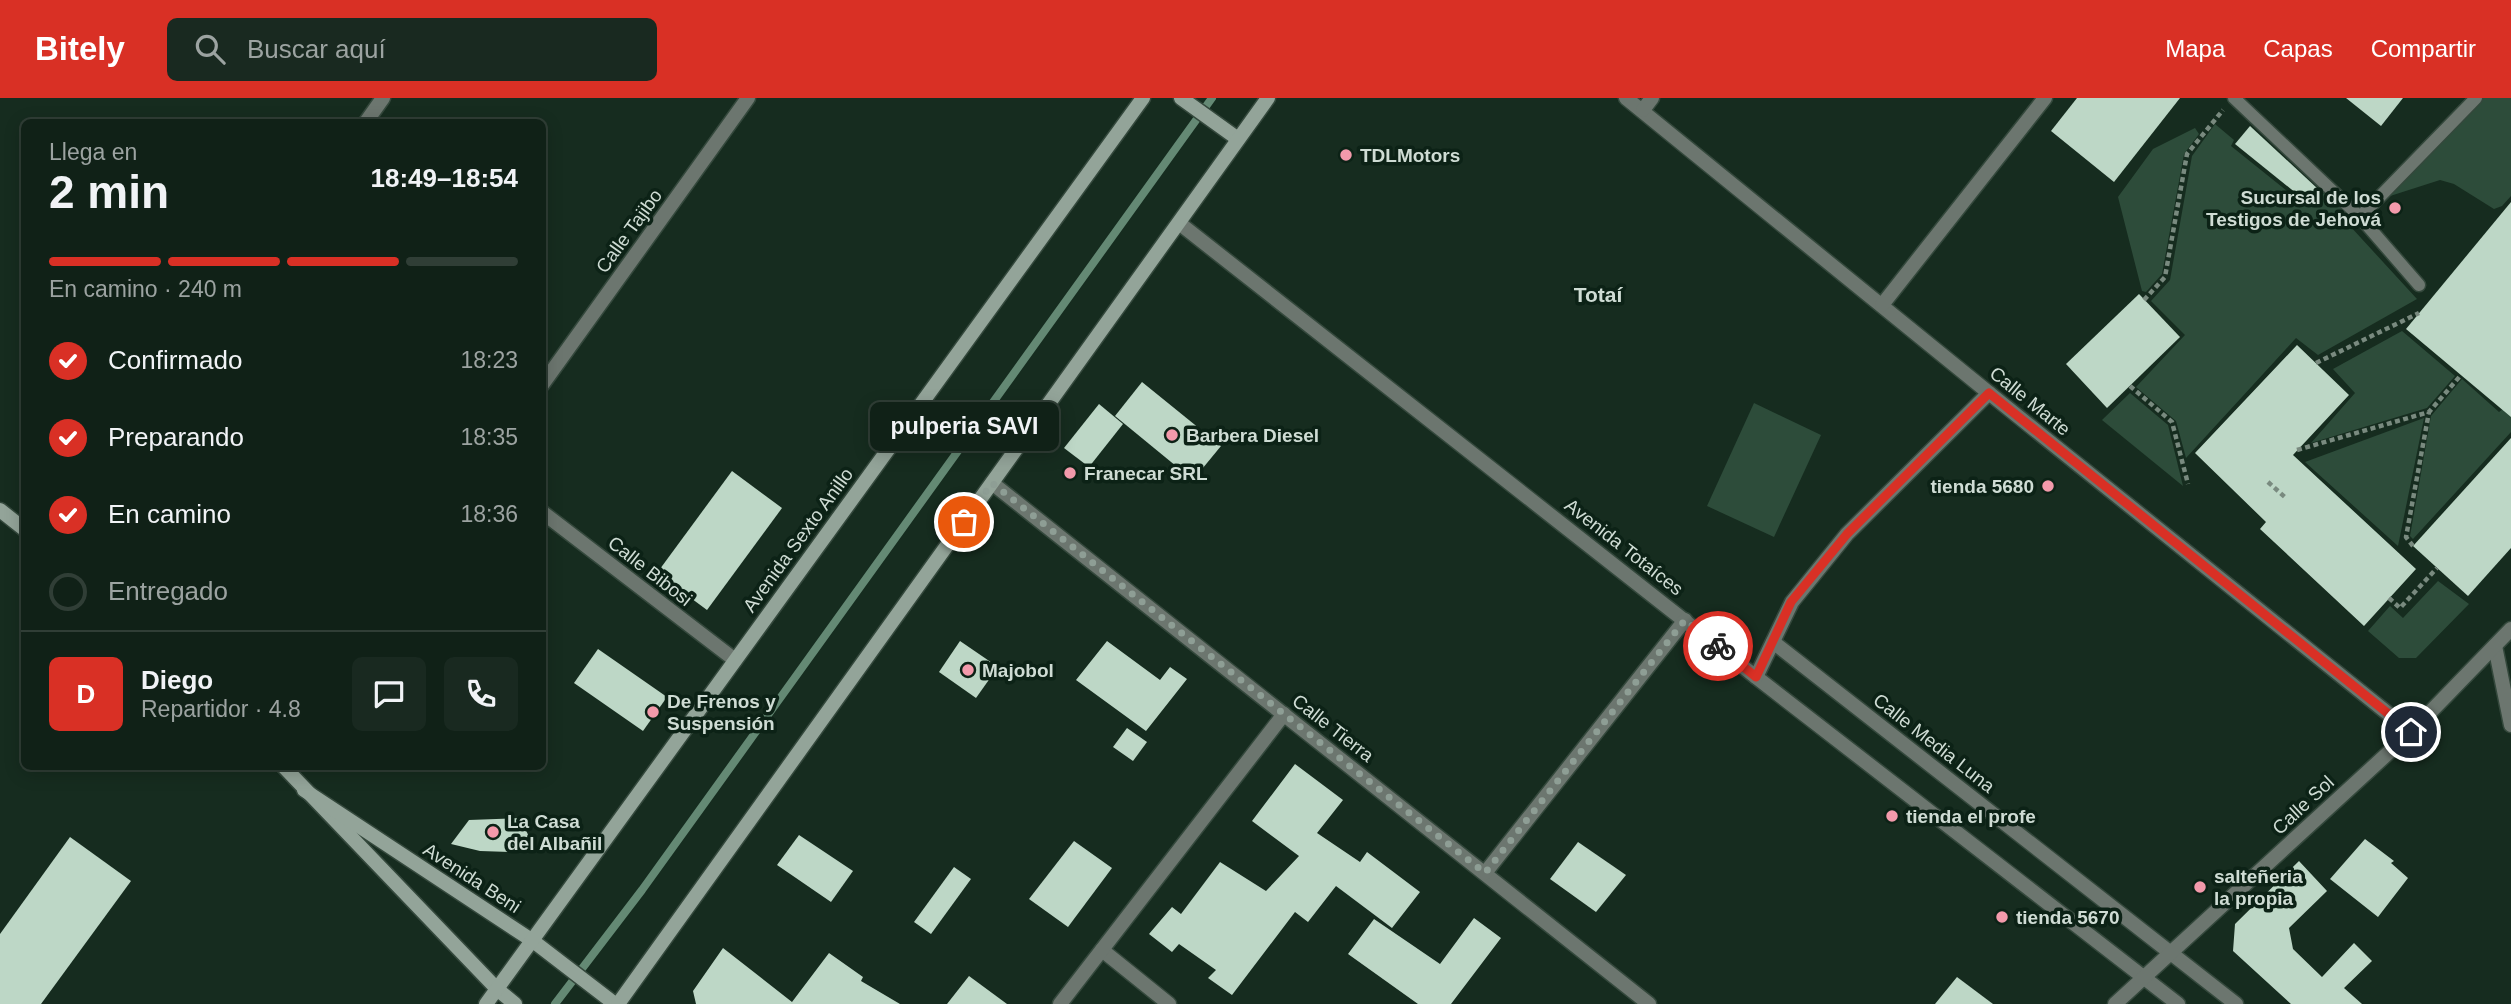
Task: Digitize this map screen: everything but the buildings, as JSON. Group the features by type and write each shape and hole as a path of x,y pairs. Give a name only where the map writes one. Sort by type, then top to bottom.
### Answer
{"main road":[{"name":"Avenida Sexto Anillo","path":"486,1004 506,997 533,941 1143,98"},
{"path":"616,1004 1268,98"},
{"path":"1183,100 1238,139"},
{"path":"0,510 21,528"},
{"name":"Avenida Beni","path":"286,770 506,997"},
{"name":"Avenida Beni","path":"303,790 533,941 616,1004"}],"street":[{"path":"368,119 383,98"},
{"name":"Calle Tajibo","path":"546,380 748,98"},
{"name":"Calle Marte","path":"1626,98 2411,732"},
{"path":"1643,110 1653,98"},
{"path":"1882,305 2045,98"},
{"name":"Avenida Totaíces","path":"1180,223 1756,677 2178,1004"},
{"path":"1756,677 1791,602 1847,534 1989,393"},
{"name":"Calle Tierra","path":"992,483 1649,1004"},
{"name":"Calle Bibosi","path":"546,515 735,660"},
{"path":"1485,873 1685,620"},
{"name":"Calle Sol","path":"2115,1004 2411,732 2511,629"},
{"name":"Calle Media Luna","path":"1773,642 2236,1004"},
{"path":"2495,646 2511,725"},
{"path":"1060,1004 1284,714"},
{"path":"1102,950 1170,1004"}],"lane":[{"path":"2360,217 2476,98"},
{"path":"2229,103 2360,217 2419,285"}],"path":[{"path":"2144,300 2165,277 2187,154 2229,103"},
{"path":"2316,362 2419,313"},
{"path":"2413,547 2406,537 2429,412 2461,375"},
{"path":"2130,386 2172,422 2188,484"},
{"path":"2297,450 2429,412"},
{"path":"2268,482 2287,499"},
{"path":"2389,598 2400,608 2437,568"}],"green space":[{"path":"2481,98 2511,98 2511,196 2502,206 2494,209 2454,184 2440,180 2387,197"},
{"path":"2215,124 2234,140 2231,146 2307,207 2324,193 2344,212 2350,226 2417,299 2318,355 2296,338 2186,458 2176,421 2136,387 2185,335 2151,301 2170,280 2192,156"},
{"path":"2195,128 2199,134 2184,154 2162,274 2146,292 2142,291 2118,197 2153,149"},
{"path":"2402,331 2455,376 2427,408 2311,443 2355,393 2333,369"},
{"path":"2462,379 2499,412 2511,403 2511,432 2413,539 2410,536 2431,416"},
{"path":"2130,393 2168,425 2183,486 2102,420"},
{"path":"1754,403 1821,435 1774,537 1707,506"},
{"path":"2424,418 2398,546 2305,462"},
{"path":"2438,581 2469,604 2416,658 2399,658 2368,631 2390,606 2403,618"}],"waterway":[{"path":"555,1004 642,890 1212,98"}],"way so far":[{"path":"964,522 992,483 1485,873 1685,620 1718,646"}],"place":[{"name":"TDLMotors","path":"1346,155"},
{"name":"Sucursal de los Testigos de Jehová","path":"2395,208"},
{"name":"Barbera Diesel","path":"1172,435"},
{"name":"Franecar SRL","path":"1070,473"},
{"name":"tienda 5680","path":"2048,486"},
{"name":"pulperia SAVI","path":"964,522"},
{"name":"Majobol","path":"968,670"},
{"name":"De Frenos y Suspensión","path":"653,712"},
{"name":"tienda el profe","path":"1892,816"},
{"name":"La Casa del Albañil","path":"493,832"},
{"name":"salteñeria la propia","path":"2200,887"},
{"name":"tienda 5670","path":"2002,917"}],"district":[{"name":"Totaí","path":"1598,294"}],"route":[{"path":"1718,646 1756,677 1791,602 1847,534 1989,393 2411,732"}]}
